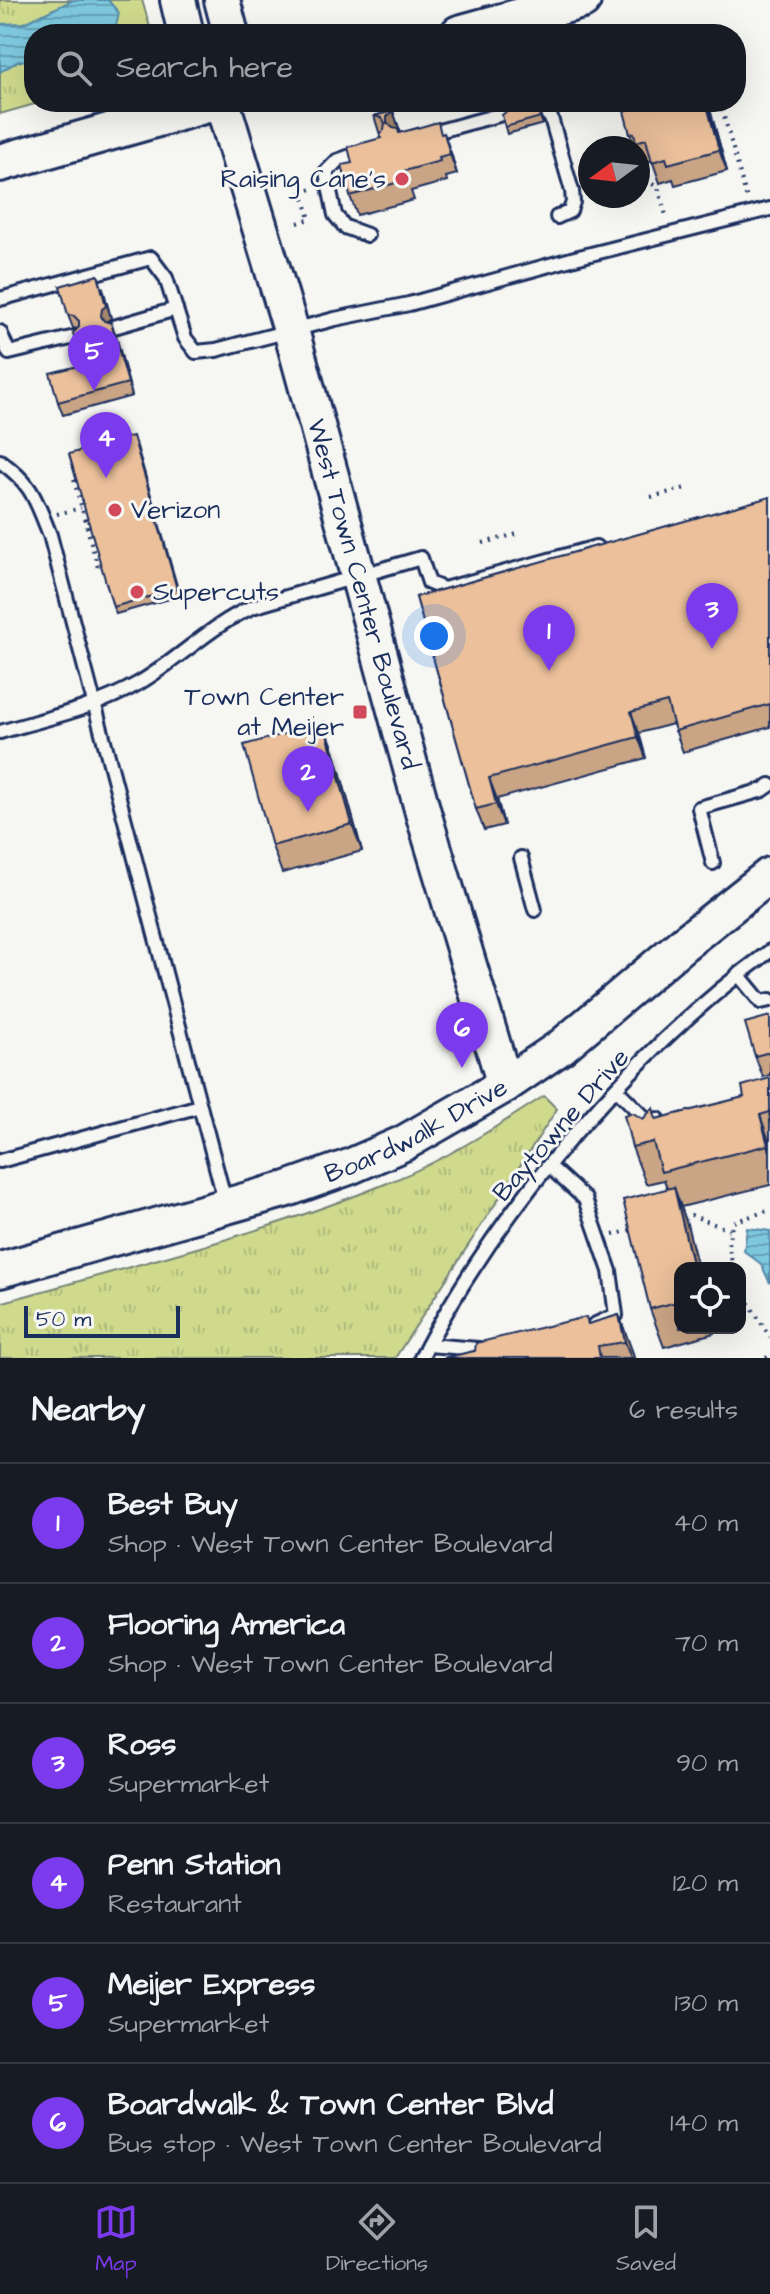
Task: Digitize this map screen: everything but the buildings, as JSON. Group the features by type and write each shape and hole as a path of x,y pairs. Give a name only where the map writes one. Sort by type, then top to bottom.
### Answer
{"main road":[{"path":"178,0 184,24"},
{"path":"222,0 228,24"},
{"path":"495,24 582,0"},
{"path":"0,163 179,112"},
{"name":"West Town Center Boulevard","path":"225,112 291,330 424,816 505,1085"},
{"name":"Boardwalk Drive","path":"0,1270 287,1189 363,1161 438,1125 505,1085 575,1036 770,875"}],"lane":[{"path":"546,113 551,118 573,202 570,211 557,217"},
{"path":"417,137 502,114"},
{"path":"367,235 345,227 335,215 326,172 337,161 374,149"},
{"path":"0,299 151,258 166,278 185,338 196,352 216,350 409,304 770,209"},
{"path":"114,327 176,309"},
{"path":"0,332 9,353 75,337"},
{"path":"0,461 22,477 34,496 50,535 226,1206"},
{"path":"0,732 93,705 143,681 232,616 252,607 421,558 429,583 444,589 608,543"},
{"path":"713,863 699,808 763,790 770,785"},
{"path":"521,858 535,910"},
{"name":"Baytowne Drive","path":"421,1358 471,1272 549,1166 617,1090 682,1025 738,974 770,951"},
{"path":"738,974 761,1002 770,1000"},
{"path":"617,1090 650,1128 679,1114"},
{"path":"0,1161 200,1106"},
{"path":"549,1166 585,1199 610,1271 616,1315 578,1330"},
{"path":"428,1345 496,1350 509,1347"}],"path":[{"path":"723,112 747,199"},
{"path":"650,183 658,187 667,221"},
{"path":"298,223 310,219 302,192 318,188"},
{"path":"74,480 98,568"},
{"path":"651,497 686,488"},
{"path":"57,514 81,508"},
{"path":"483,543 517,534"},
{"path":"732,1262 728,1242 733,1222 770,1210"},
{"path":"676,1219 691,1215 729,1230"},
{"path":"599,1238 645,1227"},
{"path":"746,1299 770,1337"}],"green space":[{"path":"0,0 142,0 149,24 24,24 24,107 0,114"},
{"path":"544,1096 557,1109 395,1358 0,1358 0,1303 197,1248 342,1201 450,1154"}],"water":[{"path":"73,0 108,0 119,13 116,24 24,24 24,60 0,72 0,24 24,23"},
{"path":"747,1228 770,1231 770,1283 761,1264 744,1251"}],"place":[{"name":"Raising Cane's","path":"402,179"},
{"name":"Meijer Express","path":"94,391"},
{"name":"Penn Station","path":"106,478"},
{"name":"Verizon","path":"115,510"},
{"name":"Supercuts","path":"137,592"},
{"name":"Ross","path":"712,649"},
{"name":"Best Buy","path":"549,671"},
{"name":"Town Center at Meijer","path":"360,712"},
{"name":"Flooring America","path":"308,812"},
{"name":"Boardwalk & Town Center Blvd","path":"462,1068"}]}
